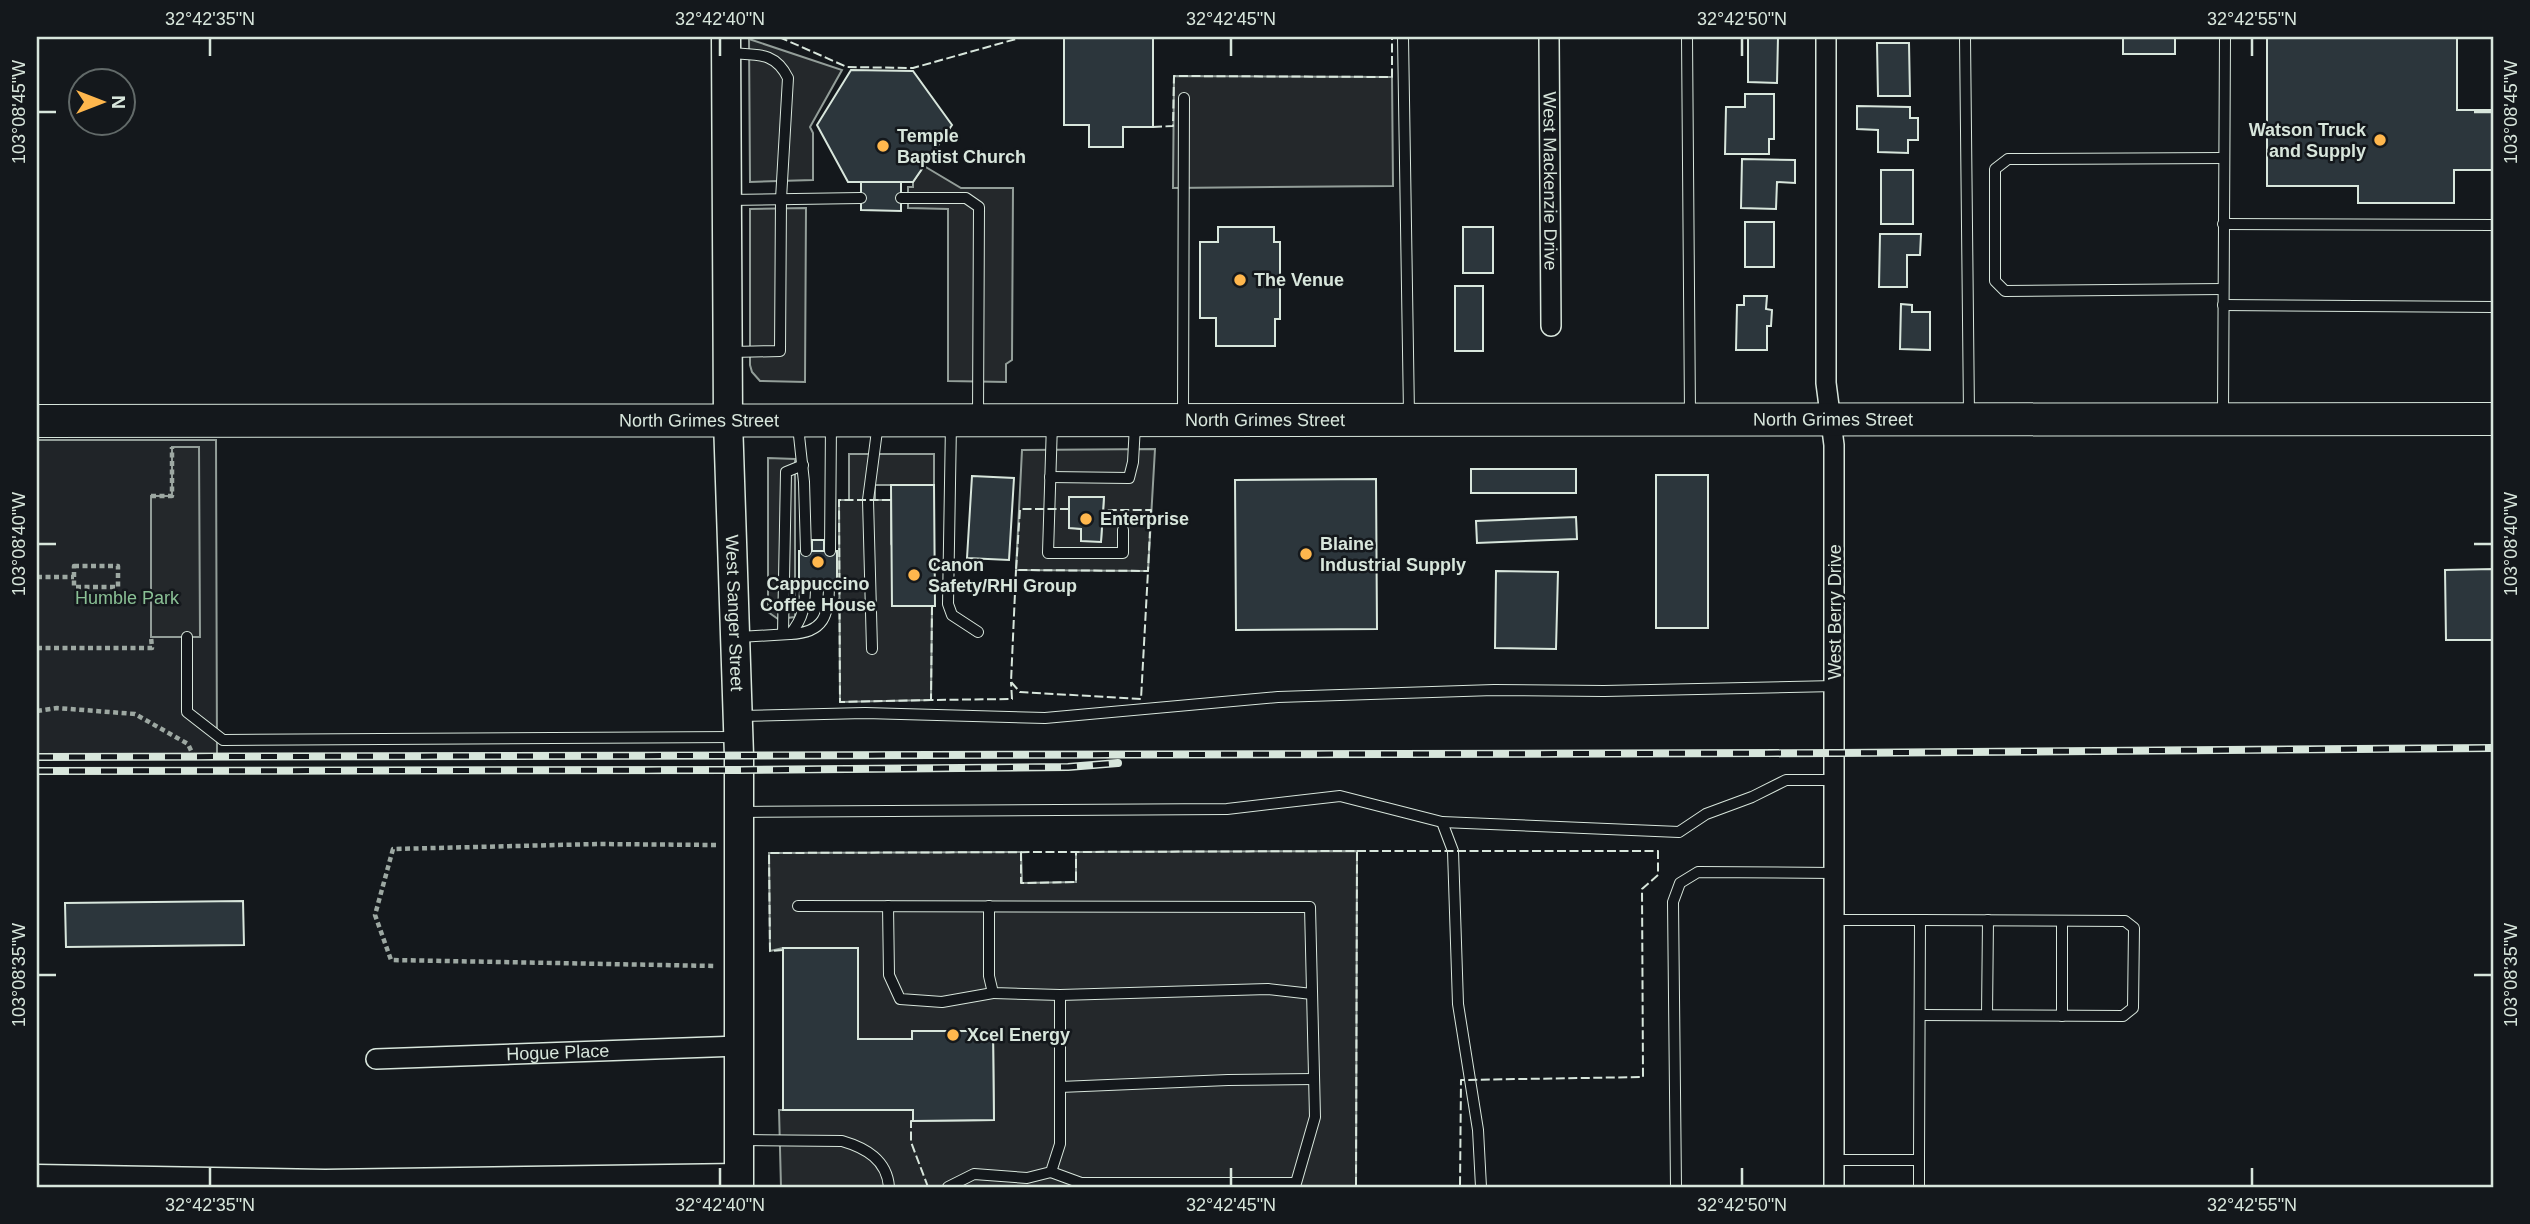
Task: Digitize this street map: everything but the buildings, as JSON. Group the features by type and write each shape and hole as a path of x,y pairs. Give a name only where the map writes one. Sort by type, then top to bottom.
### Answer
{"main road":[{"name":"West Sanger Street","path":"726,45 728,420 737,637 739,1181"},
{"name":"North Grimes Street","path":"37,421 2493,419"}],"street":[{"name":"West Mackenzie Drive","path":"1549,37 1550,326"},
{"name":"West Berry Drive","path":"1826,37 1826,383 1834,445 1834,1187"},
{"name":"Hogue Place","path":"376,1059 739,1046"},
{"path":"37,1177 325,1182 739,1181"}],"lane":[{"path":"1403,37 1409,419"},
{"path":"1687,37 1690,418"},
{"path":"1965,37 1969,418"},
{"path":"2223,421 2225,37"},
{"path":"726,45 768,56 782,67 788,78 781,199 780,351 728,352"},
{"path":"1183,419 1184,98"},
{"path":"2223,158 2008,159 1995,169 1995,281 2005,291 2223,289"},
{"path":"727,200 861,198"},
{"path":"901,198 966,198 979,207 948,604 952,615 978,632"},
{"path":"2223,223 2493,225"},
{"path":"2223,305 2493,307"},
{"path":"797,419 803,465 806,551"},
{"path":"830,551 831,419"},
{"path":"872,649 869,500 878,419"},
{"path":"1052,419 1048,553 1123,553 1123,530"},
{"path":"1051,477 1129,478 1133,462 1135,419"},
{"path":"786,634 786,472 803,465"},
{"path":"786,634 799,624 804,611 805,585"},
{"path":"737,637 802,633 817,627 825,618 830,602 830,585"},
{"path":"187,637 187,712 223,740 738,727 865,713 1045,718 1278,697 1494,690 1618,691 1835,686"},
{"path":"738,812 1227,809 1340,796 1443,822 1679,832 1706,814 1752,797 1786,780 1835,780"},
{"path":"1443,822 1453,851 1458,1004 1478,1130 1481,1187"},
{"path":"1676,1187 1673,902 1680,883 1698,872 1834,873"},
{"path":"797,906 1310,907 1315,1117 1296,1183 1081,1182 1051,1172 1027,1178 974,1174 948,1187"},
{"path":"888,906 889,975 900,999 942,1002 993,993 1060,995 1268,989 1312,994"},
{"path":"989,906 989,976 993,993"},
{"path":"1834,920 2125,921 2134,928 2133,1007 2123,1016 1920,1015"},
{"path":"1919,1187 1920,920"},
{"path":"1987,1015 1988,920"},
{"path":"2062,921 2062,1016"},
{"path":"1051,1172 1060,1144 1060,995"},
{"path":"1060,1087 1314,1079"},
{"path":"739,1140 842,1141 858,1146 877,1159 888,1174 889,1187"},
{"path":"1834,1160 1919,1160"}],"path":[{"path":"151,496 172,496 172,447"},
{"path":"74,566 118,566 118,587 74,587 74,577 74,566"},
{"path":"37,577 74,577"},
{"path":"37,648 152,649 152,637"},
{"path":"37,711 57,708 135,714 188,744 194,757"},
{"path":"738,846 598,844 393,849 375,915 391,960 739,966"}],"green space":[{"name":"Humble Park","path":"37,440 216,440 217,757 37,757"}],"shaded area":[{"path":"749,39 842,70 810,127 813,133 813,180 750,182"},
{"path":"1174,76 1392,77 1393,186 1173,188"},
{"path":"924,166 961,188 1013,188 1012,360 1006,364 1006,382 948,381 948,209 908,208 908,187 913,187 913,182"},
{"path":"806,208 805,382 760,381 750,365 750,209"},
{"path":"172,447 199,447 200,637 151,637 151,496 172,496"},
{"path":"1155,449 1148,571 1016,570 1022,450","holes":["1069,497 1104,498 1101,541 1081,541 1081,529 1069,527"]},
{"path":"849,454 934,454 934,485 875,485 875,500 891,500 891,544 932,606 931,700 840,702 839,500 849,500"},
{"path":"768,458 795,459 795,617 778,619 768,612"},
{"path":"1357,851 1356,1187 781,1187 779,1110 913,1110 913,1121 994,1120 993,1032 912,1039 858,1039 858,949 783,948 770,951 769,853 1021,852 1022,883 1076,882 1076,852"}],"railway":[{"path":"37,757 1836,753 2493,748"},
{"path":"37,771 738,770 1068,767 1118,763"}],"fence":[{"path":"779,37 847,67 913,68 1023,37"},
{"path":"1153,127 1173,126 1174,76 1392,77 1392,37"},
{"path":"891,500 839,500 840,702 931,700"},
{"path":"1069,509 1020,509 1016,570 1148,571 1151,510 1104,510"},
{"path":"1016,570 1011,682 1020,692 1141,699 1148,571"},
{"path":"932,606 931,700 1012,699 1011,682"},
{"path":"1357,851 1658,851 1658,875 1642,889 1643,1077 1461,1080 1460,1187"},
{"path":"783,950 770,951 769,853 1357,851 1356,1187"},
{"path":"1021,852 1021,883 1076,882 1076,852"},
{"path":"913,1121 911,1142 928,1187"}],"place":[{"name":"Watson Truck and Supply","path":"2380,140"},
{"name":"Temple Baptist Church","path":"883,146"},
{"name":"The Venue","path":"1240,280"},
{"name":"Enterprise","path":"1086,519"},
{"name":"Blaine Industrial Supply","path":"1306,554"},
{"name":"Cappuccino Coffee House","path":"818,562"},
{"name":"Canon Safety/RHI Group","path":"914,575"},
{"name":"Xcel Energy","path":"953,1035"}]}
